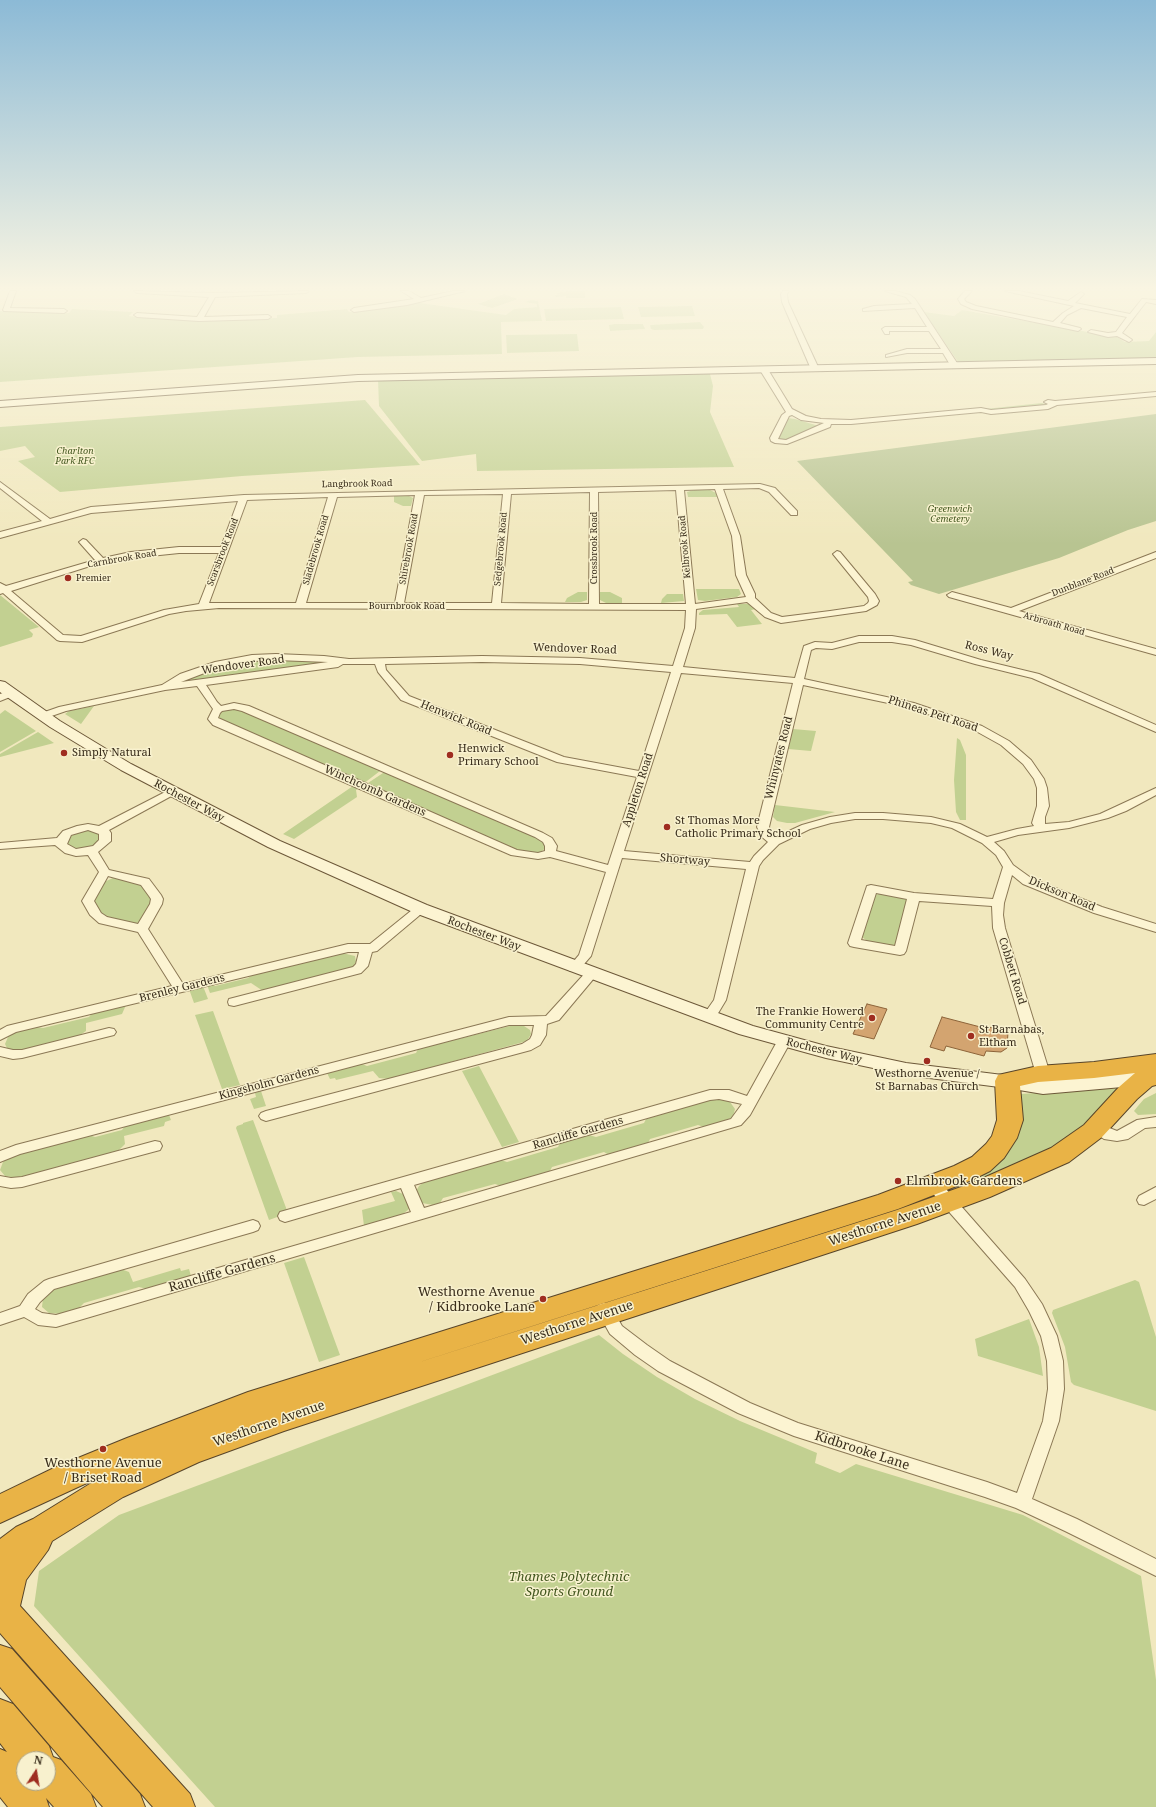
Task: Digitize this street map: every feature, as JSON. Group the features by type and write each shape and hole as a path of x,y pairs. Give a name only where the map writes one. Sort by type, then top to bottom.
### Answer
{"highway":[{"name":"Rochester Way","path":"1007,1081 1044,1074 1094,1070 1152,1072"},
{"name":"Westhorne Avenue","path":"0,1559 27,1537 44,1529 112,1487 188,1453 888,1202 942,1194 1016,1176 1054,1158 1097,1128 1128,1093 1152,1072"},
{"name":"Westhorne Avenue","path":"942,1194 981,1164 995,1151 1004,1138 1010,1120 1010,1104 1007,1081"},
{"name":"Westhorne Avenue","path":"0,1508 67,1477 138,1447 259,1401 601,1304"},
{"path":"44,1529 11,1574 1,1609 177,1807"},
{"path":"0,1661 127,1807"},
{"path":"0,1716 29,1751"},
{"path":"0,1767 31,1807"},
{"path":"56,1782 78,1807"}],"street":[{"path":"0,404 358,378 494,375"},
{"path":"767,375 787,409 792,414 804,418 828,422 851,422 981,410 991,412 1048,407 1055,403 1156,394"},
{"path":"792,414 786,415 774,438 775,441 787,442 827,425 828,422"},
{"path":"0,484 48,521"},
{"path":"718,487 736,536 741,575 751,597 748,599 768,615 781,620 830,614 866,608 872,605 874,601 872,596 837,554"},
{"name":"Langbrook Road","path":"0,535 74,513 108,508 244,498 332,495 767,487 772,490 794,513"},
{"name":"Kelbrook Road","path":"680,488 691,607"},
{"name":"Crossbrook Road","path":"594,489 594,607"},
{"name":"Sedgebrook Road","path":"496,606 507,491"},
{"name":"Shirebrook Road","path":"399,606 420,493"},
{"name":"Sladebrook Road","path":"300,606 332,495"},
{"name":"Scarsbrook Road","path":"203,606 244,498"},
{"path":"83,542 101,561"},
{"name":"Carnbrook Road","path":"1,589 101,561 157,552 224,550"},
{"name":"Dunblane Road","path":"1012,612 1017,608 1156,555"},
{"name":"Bournbrook Road","path":"1,589 60,638 70,640 82,639 166,612 203,606 691,607 748,599"},
{"name":"Arbroath Road","path":"952,595 1155,651"},
{"name":"Appleton Road","path":"574,968 584,956 618,854 690,628 691,607"},
{"name":"Ross Way","path":"807,648 815,646 832,646 859,639 892,639 912,642 978,662 1035,676 1156,729"},
{"name":"Whinyates Road","path":"775,842 766,835 763,827 807,648"},
{"name":"Wendover Road","path":"165,687 200,670 218,664 252,658 316,658 349,662 532,659 677,668 798,681"},
{"name":"Wendover Road","path":"43,716 63,709 165,687 349,662"},
{"name":"Henwick Road","path":"380,662 381,670 405,698 561,760 643,775"},
{"name":"Phineas Pett Road","path":"798,681 861,693 910,705 978,728 1005,743 1027,762 1039,779 1043,796 1043,806 1038,823 1042,828"},
{"path":"200,682 213,704 219,709 234,706 245,708 539,834 548,840 551,846 550,853"},
{"name":"Rochester Way","path":"4,692 94,748 171,792 274,844 422,910 574,968 709,1017 784,1041 874,1063 1043,1087 1152,1072"},
{"name":"Winchcomb Gardens","path":"219,709 214,715 213,719 217,723 521,854 538,856 550,853 598,867 613,868"},
{"path":"986,841 1017,832 1069,825 1104,816 1122,809 1156,791"},
{"path":"101,830 171,792"},
{"name":"Dickson Road","path":"775,842 791,833 830,820 855,816 911,817 949,825 971,832 986,841 1000,853 1009,867 1027,881 1067,898 1156,928"},
{"path":"0,846 61,841 67,833 88,827 101,830 106,837 102,845 91,851 76,853 64,849 61,841"},
{"path":"709,1017 720,1000 753,866 758,858 775,842"},
{"path":"91,851 105,872 145,882 155,895 157,899 156,904 142,929"},
{"name":"Shortway","path":"618,854 753,866"},
{"name":"Cobbett Road","path":"1009,867 998,902 997,915 999,928 1044,1074"},
{"path":"105,872 88,901 96,916 102,920 142,929 179,988"},
{"path":"914,897 900,951 854,943 870,889 914,897 998,902"},
{"name":"Brenley Gardens","path":"0,1036 12,1029 179,988 340,950 366,949 379,945 422,910"},
{"path":"234,1002 357,970 362,966 365,959 366,949"},
{"path":"266,1116 526,1047 535,1042 539,1035 541,1022 554,1017 591,974"},
{"name":"Kingsholm Gardens","path":"0,1157 6,1153 30,1146 509,1021 541,1022"},
{"path":"0,1051 13,1054 22,1054 109,1032"},
{"name":"Rancliffe Gardens","path":"26,1310 38,1319 56,1321 736,1122 743,1115 784,1041"},
{"name":"Rancliffe Gardens","path":"285,1216 406,1183 710,1095 729,1095 750,1102"},
{"path":"1097,1128 1110,1135 1117,1136 1123,1135 1142,1123 1156,1122"},
{"path":"0,1181 11,1183 22,1182 155,1146"},
{"path":"406,1183 420,1215"},
{"path":"942,1194 1020,1283 1036,1308 1049,1336 1055,1361 1056,1389 1051,1421 1022,1503"},
{"path":"0,1319 26,1310 34,1298 49,1285 253,1226"},
{"name":"Kidbrooke Lane","path":"601,1304 616,1330 641,1350 664,1366 744,1408 808,1434 987,1490 1022,1503 1071,1525 1156,1568"}],"green space":[{"path":"0,375 96,375 0,382"},
{"path":"710,375 713,386 710,412 734,467 477,471 476,454 422,461 379,406 378,380"},
{"name":"Charlton Park RFC","path":"365,400 420,465 242,476 60,492 18,461 35,457 25,446 0,451 0,427"},
{"path":"1042,403 1047,405 991,411 985,409"},
{"name":"Greenwich Cemetery","path":"1156,414 1156,521 1128,530 1059,558 939,594 911,585 908,582 913,581 797,461"},
{"path":"788,418 819,426 786,440 780,440 778,439"},
{"path":"694,490 710,490 718,494 719,497 688,497 687,492"},
{"path":"394,496 409,496 413,498 411,506 403,506 394,502"},
{"path":"696,589 739,589 741,594 737,597 705,601 698,600"},
{"path":"578,592 587,592 587,600 581,602 565,602 567,598"},
{"path":"600,592 610,592 622,598 622,603 606,603 600,600"},
{"path":"667,594 683,594 684,601 661,603 662,599"},
{"path":"0,595 39,627 29,630 33,634 32,637 0,647"},
{"path":"737,604 749,604 756,609 751,610 762,624 737,627 727,614 699,615 699,613 703,610 739,607"},
{"path":"262,659 320,661 321,663 193,681 188,678 214,667"},
{"path":"94,706 81,724 65,714 69,711"},
{"path":"226,709 239,709 377,768 376,770 380,771 363,784 218,720 217,715"},
{"path":"5,710 36,731 0,752 0,714"},
{"path":"793,729 816,731 811,751 788,749"},
{"path":"38,732 54,743 0,757 0,754"},
{"path":"957,738 960,740 966,755 966,820 960,820 956,812 954,780"},
{"path":"386,771 535,835 543,841 546,848 539,853 519,851 371,787 373,785 368,783"},
{"path":"353,786 358,789 356,790 357,797 294,839 283,834"},
{"path":"775,805 835,812 795,823 787,823 777,821 773,817"},
{"path":"83,831 95,831 99,833 99,840 92,847 76,849 66,843 68,837"},
{"path":"113,878 142,885 152,900 140,922 133,924 107,917 102,914 94,902 104,882"},
{"path":"879,894 906,899 909,901 896,944 891,946 870,943 862,937 874,895"},
{"path":"342,953 355,956 356,962 352,968 263,991 251,983 210,993 207,985 211,984 215,986 248,978 253,974"},
{"path":"203,986 208,999 194,1003 189,989"},
{"path":"126,1005 122,1014 86,1023 86,1031 77,1037 20,1050 7,1048 5,1044 8,1037 17,1031 36,1027 43,1028 89,1017 93,1012"},
{"path":"213,1011 240,1085 222,1089 195,1015"},
{"path":"514,1025 524,1026 530,1030 531,1034 527,1041 389,1079 379,1078 373,1071 336,1080 335,1078 330,1079 327,1073 362,1064 367,1066 416,1053 418,1049"},
{"path":"479,1066 519,1142 502,1147 462,1071"},
{"path":"1118,1088 1095,1116 1063,1143 977,1185 971,1178 1020,1094"},
{"path":"261,1091 266,1106 254,1109 250,1099 256,1097 255,1093"},
{"path":"1156,1093 1156,1114 1138,1115 1134,1111 1144,1099"},
{"path":"720,1099 730,1102 735,1109 733,1117 724,1121 704,1127 698,1125 650,1139 648,1143 609,1155 604,1152 552,1167 550,1171 501,1186 495,1184 443,1198 440,1203 433,1205 422,1203 416,1191 424,1182 501,1160 507,1162 558,1147 560,1143 589,1135 596,1137 644,1123 646,1119 709,1100"},
{"path":"169,1115 171,1120 165,1122 164,1126 124,1136 125,1144 119,1150 114,1152 18,1178 5,1176 0,1170 3,1162 11,1156 89,1135 95,1137 122,1130 125,1126"},
{"path":"253,1120 288,1213 269,1220 236,1128 243,1123"},
{"path":"396,1191 403,1194 410,1207 408,1210 400,1216 364,1226 362,1210 395,1201 391,1192"},
{"path":"304,1257 340,1355 319,1362 284,1263"},
{"path":"180,1268 181,1271 189,1269 191,1276 147,1289 139,1287 84,1303 78,1309 61,1314 49,1313 42,1307 43,1298 53,1289 121,1269 129,1272 133,1282"},
{"path":"1135,1280 1139,1282 1156,1337 1156,1411 1074,1385 1071,1382 1065,1347 1052,1313 1053,1310"},
{"path":"1029,1319 1039,1347 1043,1376 978,1356 975,1339"},
{"name":"Thames Polytechnic Sports Ground","path":"599,1335 623,1354 657,1377 695,1399 740,1421 817,1453 815,1463 840,1473 856,1464 1023,1515 1141,1576 1156,1680 1156,1807 215,1807 34,1606 39,1571 119,1515"}],"building":[{"name":"The Frankie Howerd Community Centre","path":"867,1004 887,1009 874,1039 853,1034"},
{"name":"St Barnabas, Eltham","path":"942,1017 988,1029 989,1027 1008,1032 1007,1048 1001,1052 986,1051 984,1056 946,1046 944,1051 930,1047"}],"place":[{"name":"Premier","path":"68,578"},
{"name":"Simply Natural","path":"64,753"},
{"name":"Henwick Primary School","path":"450,755"},
{"name":"St Thomas More Catholic Primary School","path":"667,827"},
{"name":"The Frankie Howerd Community Centre","path":"872,1018"},
{"name":"St Barnabas, Eltham","path":"971,1036"},
{"name":"Westhorne Avenue / St Barnabas Church","path":"927,1061"},
{"name":"Elmbrook Gardens","path":"898,1181"},
{"name":"Westhorne Avenue / Kidbrooke Lane","path":"543,1299"},
{"name":"Westhorne Avenue / Briset Road","path":"103,1449"}]}
